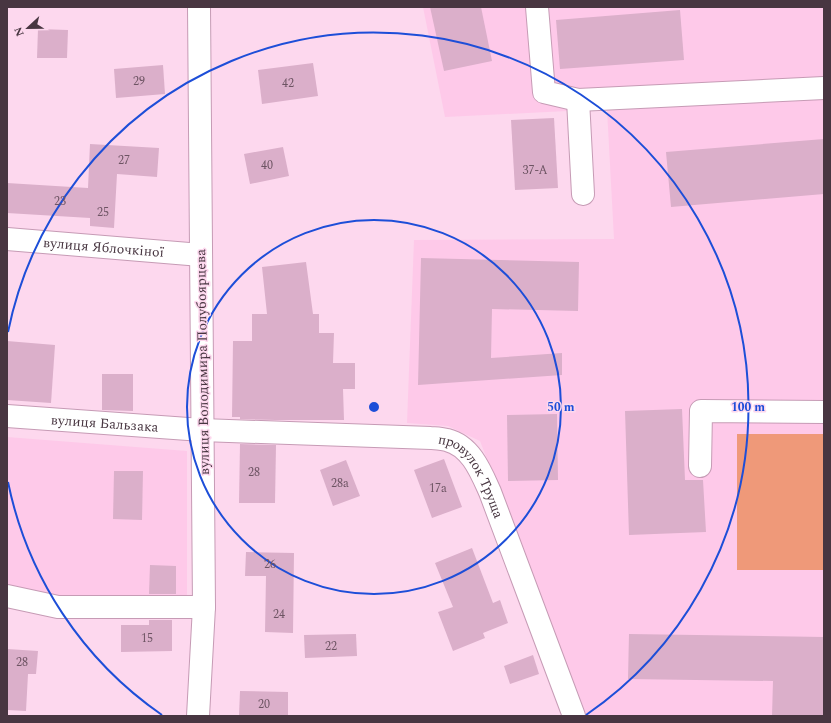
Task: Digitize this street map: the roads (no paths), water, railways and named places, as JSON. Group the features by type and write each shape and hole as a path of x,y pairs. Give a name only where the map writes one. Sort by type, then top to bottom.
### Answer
{"street":[{"name":"вулиця Володимира Полубоярцева","path":"198,716 204,607 199,7"},
{"path":"537,7 544,92 578,100 824,88"},
{"path":"578,100 583,194"},
{"name":"вулиця Яблочкіної","path":"7,238 201,255"},
{"path":"700,466 701,411 824,412"},
{"name":"вулиця Бальзака","path":"7,416 202,430"},
{"name":"провулок Труща","path":"202,430 431,438 447,440 462,447 480,468 490,492 574,716"},
{"path":"7,596 58,607 204,607"}]}
